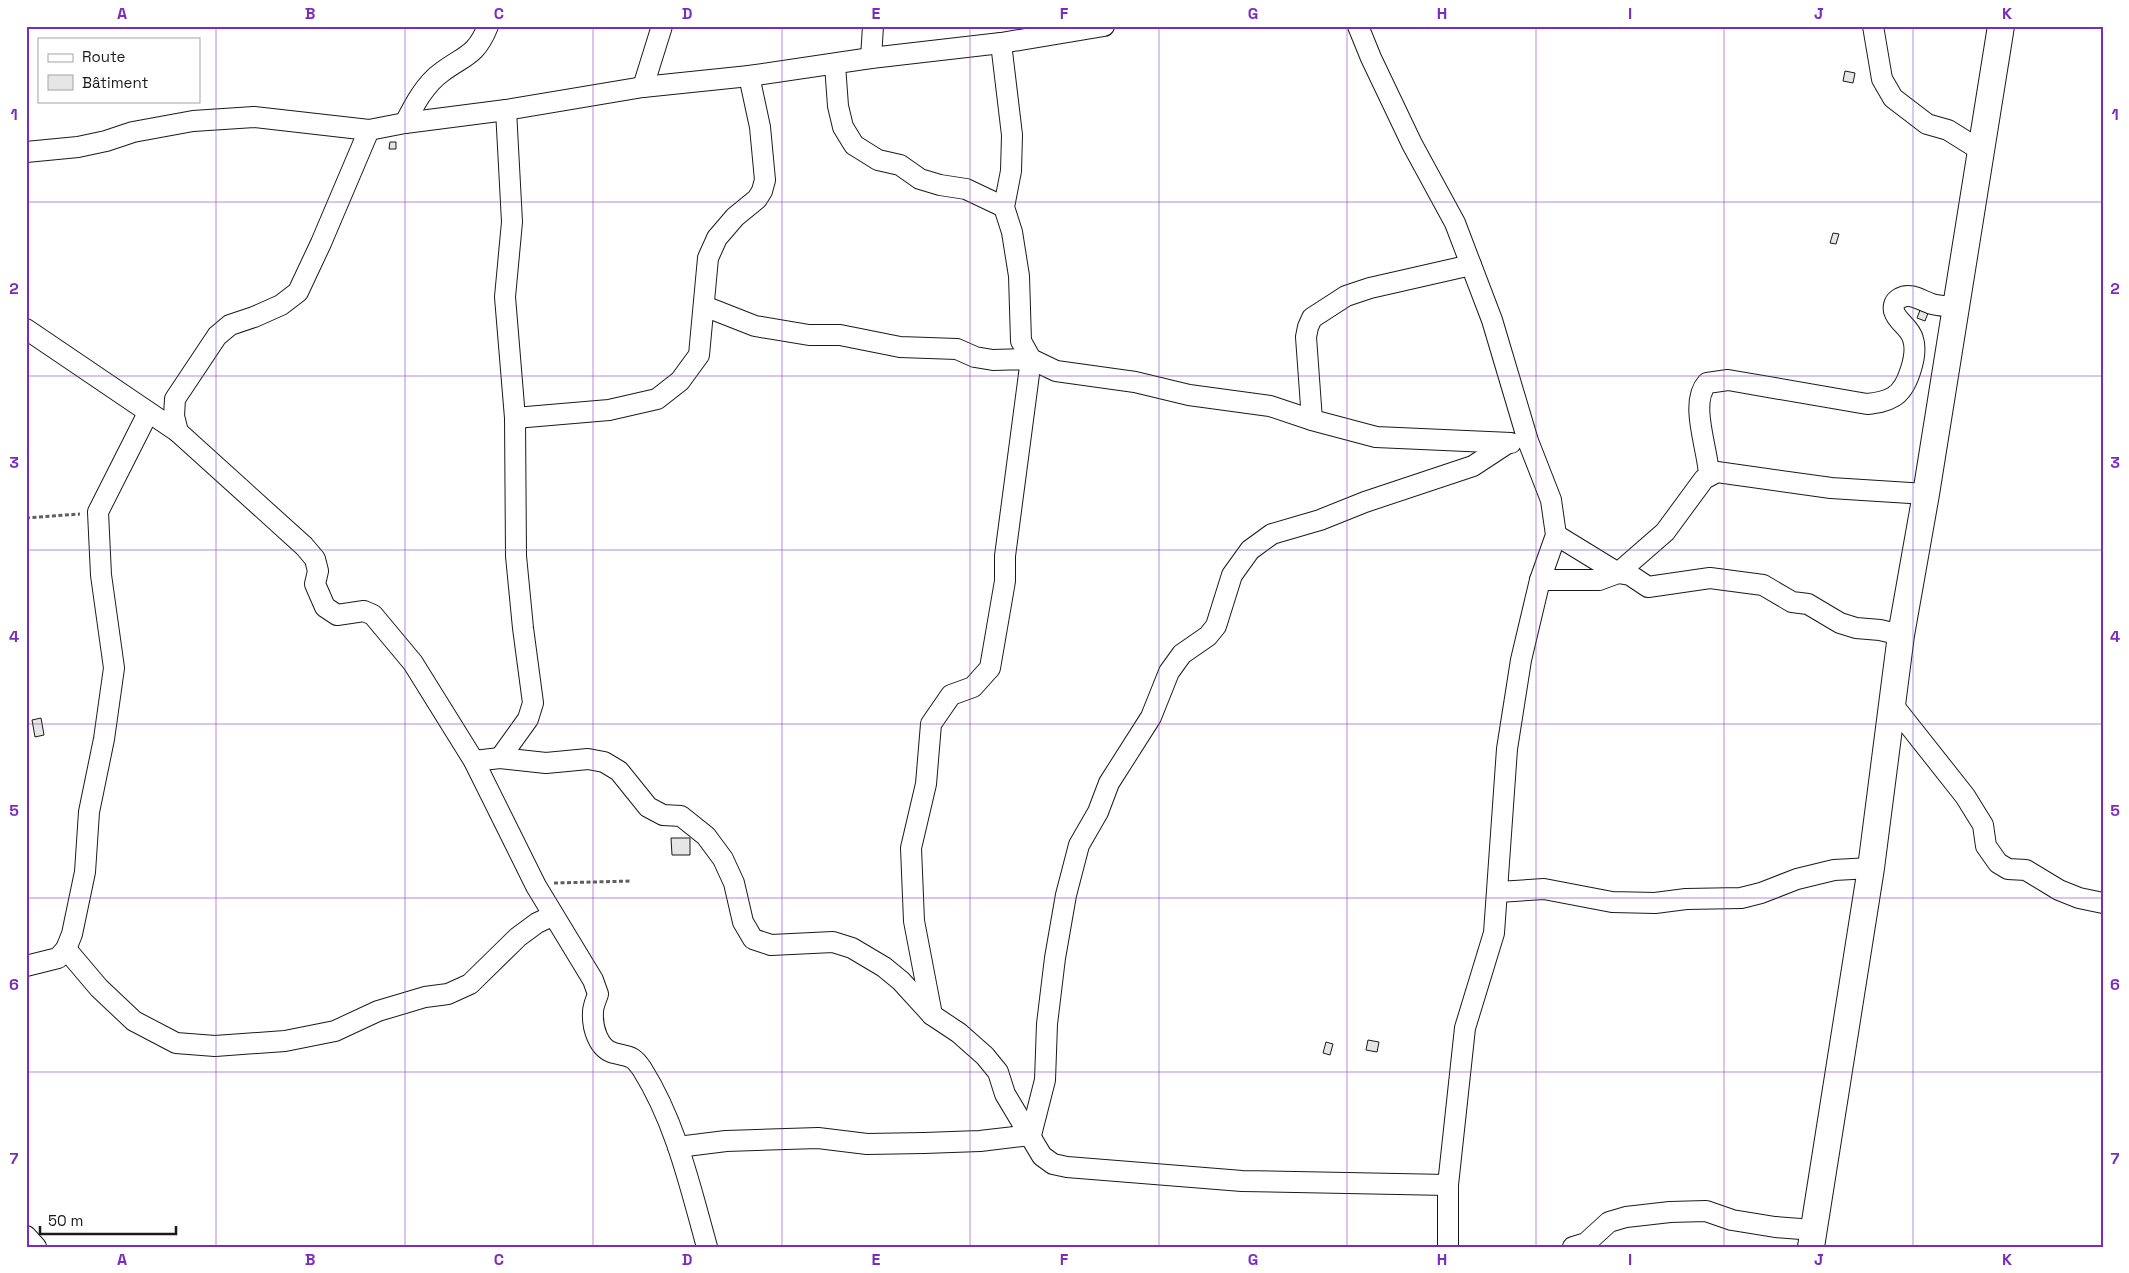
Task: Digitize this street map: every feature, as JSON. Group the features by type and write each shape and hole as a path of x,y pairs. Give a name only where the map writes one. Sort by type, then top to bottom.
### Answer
{"main road":[{"path":"1812,1238 1871,868 1901,635 1926,494 2001,26"}],"street":[{"path":"405,123 429,85 441,72 470,55 481,43 488,26"},
{"path":"643,87 662,26"},
{"path":"871,58 873,26"},
{"path":"26,152 78,147 106,141 133,132 193,121 246,117 313,122 368,130 405,123 506,110 643,87 835,65 871,58 1000,43 1104,26"},
{"path":"1358,26 1412,144 1455,223 1492,320 1518,442 1551,500 1556,535 1540,580 1521,660 1507,749 1494,933 1465,1028 1448,1185 1448,1247"},
{"path":"1873,26 1876,54 1882,79 1893,98 1927,124 1948,130 1980,150"},
{"path":"932,1015 914,921 911,848 926,784 931,724 952,695 973,687 990,668 1005,581 1005,556 1031,359 1021,341 1019,276 1012,232 1004,207 1011,171 1012,135 1000,43"},
{"path":"835,65 841,120 854,145 878,160 900,165 920,178 940,185 966,190 1004,207"},
{"path":"515,418 608,410 657,399 680,381 699,355 708,258 717,238 735,217 757,199 762,191 765,180 760,127 748,76"},
{"path":"500,758 528,719 533,703 516,556 515,418 505,297 512,222 506,110"},
{"path":"178,432 174,416 175,399 217,336 230,325 254,318 281,306 298,292 321,243 368,130"},
{"path":"1312,420 1306,336 1312,318 1346,296 1471,266"},
{"path":"1709,475 1709,458 1698,402 1701,390 1707,383 1728,380 1867,404 1881,402 1895,397 1906,384 1914,348 1910,332 1896,317 1893,308 1895,302 1901,297 1916,297 1931,304 1955,307"},
{"path":"704,306 755,326 810,335 840,335 900,347 957,349 975,357 993,360 1031,359 1056,371 1134,382 1189,395 1270,406 1312,420 1376,437 1518,442"},
{"path":"26,329 178,432 304,546 315,559 318,571 315,584 325,607 337,615 364,611 372,615 413,663 474,761 552,916 593,980 598,994 593,1011 594,1029 602,1045 612,1053 625,1054 637,1061 658,1094 678,1147 707,1247"},
{"path":"26,966 58,958 66,949 72,934 85,872 89,812 107,721 114,668 101,575 98,512 148,412"},
{"path":"1031,1136 1045,1080 1047,1024 1055,958 1066,895 1079,845 1098,812 1109,784 1151,717 1169,672 1182,654 1208,636 1216,626 1232,575 1250,550 1272,534 1320,520 1365,502 1473,466 1518,442"},
{"path":"1540,580 1599,580 1618,573 1665,532 1704,479 1717,472 1831,488 1926,494"},
{"path":"1556,535 1618,573 1630,575 1648,586 1710,578 1763,585 1792,602 1808,604 1840,623 1856,628 1880,630 1901,635"},
{"path":"1893,705 1965,796 1983,825 1986,846 1998,863 2008,870 2026,870 2059,890 2079,898 2103,903"},
{"path":"474,761 500,758 546,763 588,759 604,762 619,771 648,807 663,816 681,816 706,836 723,859 734,883 743,922 753,939 771,945 833,942 869,956 901,981 932,1015 959,1033 985,1056 998,1072 1005,1094 1042,1156 1054,1164 1067,1167 1242,1181 1448,1185"},
{"path":"1498,892 1544,890 1612,902 1655,903 1686,899 1741,898 1761,893 1798,879 1834,870 1871,868"},
{"path":"66,949 99,988 134,1021 176,1043 215,1046 285,1041 335,1031 378,1011 424,997 448,994 470,984 518,937 537,923 552,916"},
{"path":"678,1147 726,1140 818,1138 867,1144 980,1141 1031,1136"},
{"path":"1573,1247 1586,1243 1609,1222 1626,1217 1670,1212 1706,1211 1741,1222 1775,1227 1812,1238"},
{"path":"26,1236 36,1247"}],"path":[{"path":"26,518 98,512"},
{"path":"536,886 565,882 631,882"}],"building":[{"path":"1845,71 1855,73 1853,83 1843,81"},
{"path":"390,142 396,142 396,149 389,149"},
{"path":"1833,233 1839,234 1836,244 1830,243"},
{"path":"1922,305 1930,308 1925,321 1917,318"},
{"path":"41,718 44,735 35,737 32,720"},
{"path":"671,838 690,838 690,855 672,855"},
{"path":"1368,1040 1379,1042 1377,1052 1366,1050"},
{"path":"1326,1042 1333,1044 1330,1055 1323,1053"}]}
